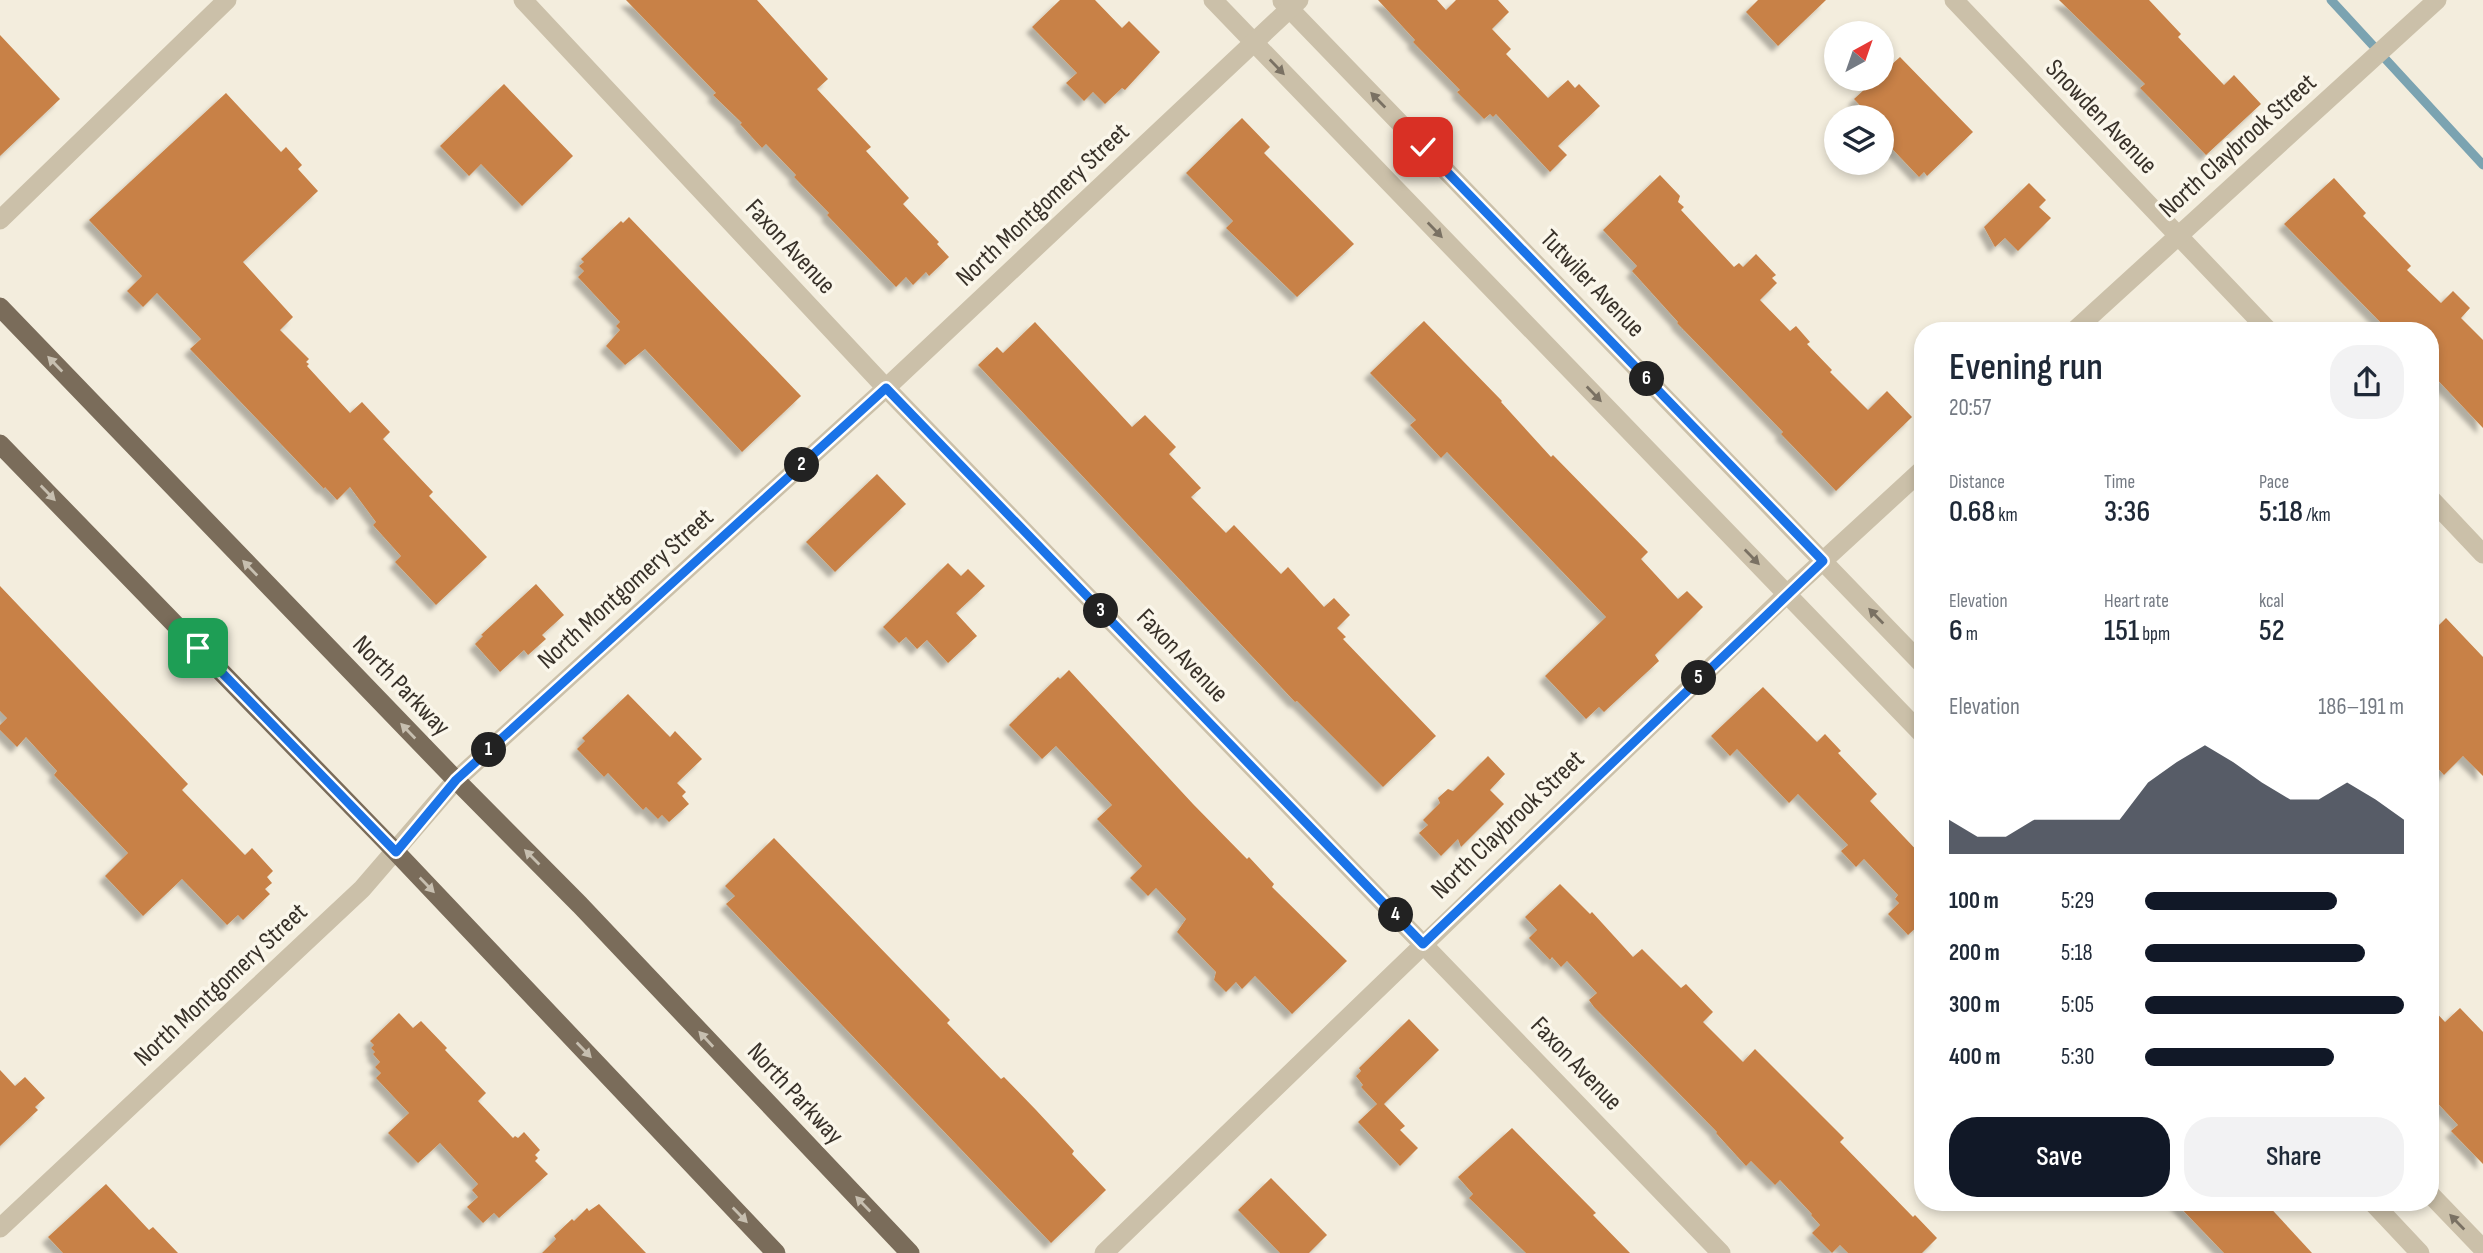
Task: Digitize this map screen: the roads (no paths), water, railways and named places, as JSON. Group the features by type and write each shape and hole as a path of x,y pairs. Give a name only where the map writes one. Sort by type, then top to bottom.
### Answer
{"main road":[{"name":"North Parkway","path":"0,307 589,915 910,1253"},
{"path":"0,444 396,852 776,1253"}],"street":[{"path":"0,220 227,0"},
{"name":"Faxon Avenue","path":"523,0 886,388 1721,1253"},
{"path":"1213,0 1914,727"},
{"name":"Snowden Avenue","path":"1954,0 2260,322"},
{"name":"North Claybrook Street","path":"2084,322 2437,0"},
{"name":"North Montgomery Street","path":"0,1228 362,889 456,780 886,388 1254,43 1290,3"},
{"name":"Tutwiler Avenue","path":"1290,3 1914,656"},
{"name":"North Claybrook Street","path":"1104,1253 1787,594 1914,477"},
{"path":"2439,507 2483,554"},
{"path":"2439,1203 2483,1249"},
{"path":"2380,1211 2420,1253"}],"waterway":[{"path":"2331,0 2483,165"}]}
